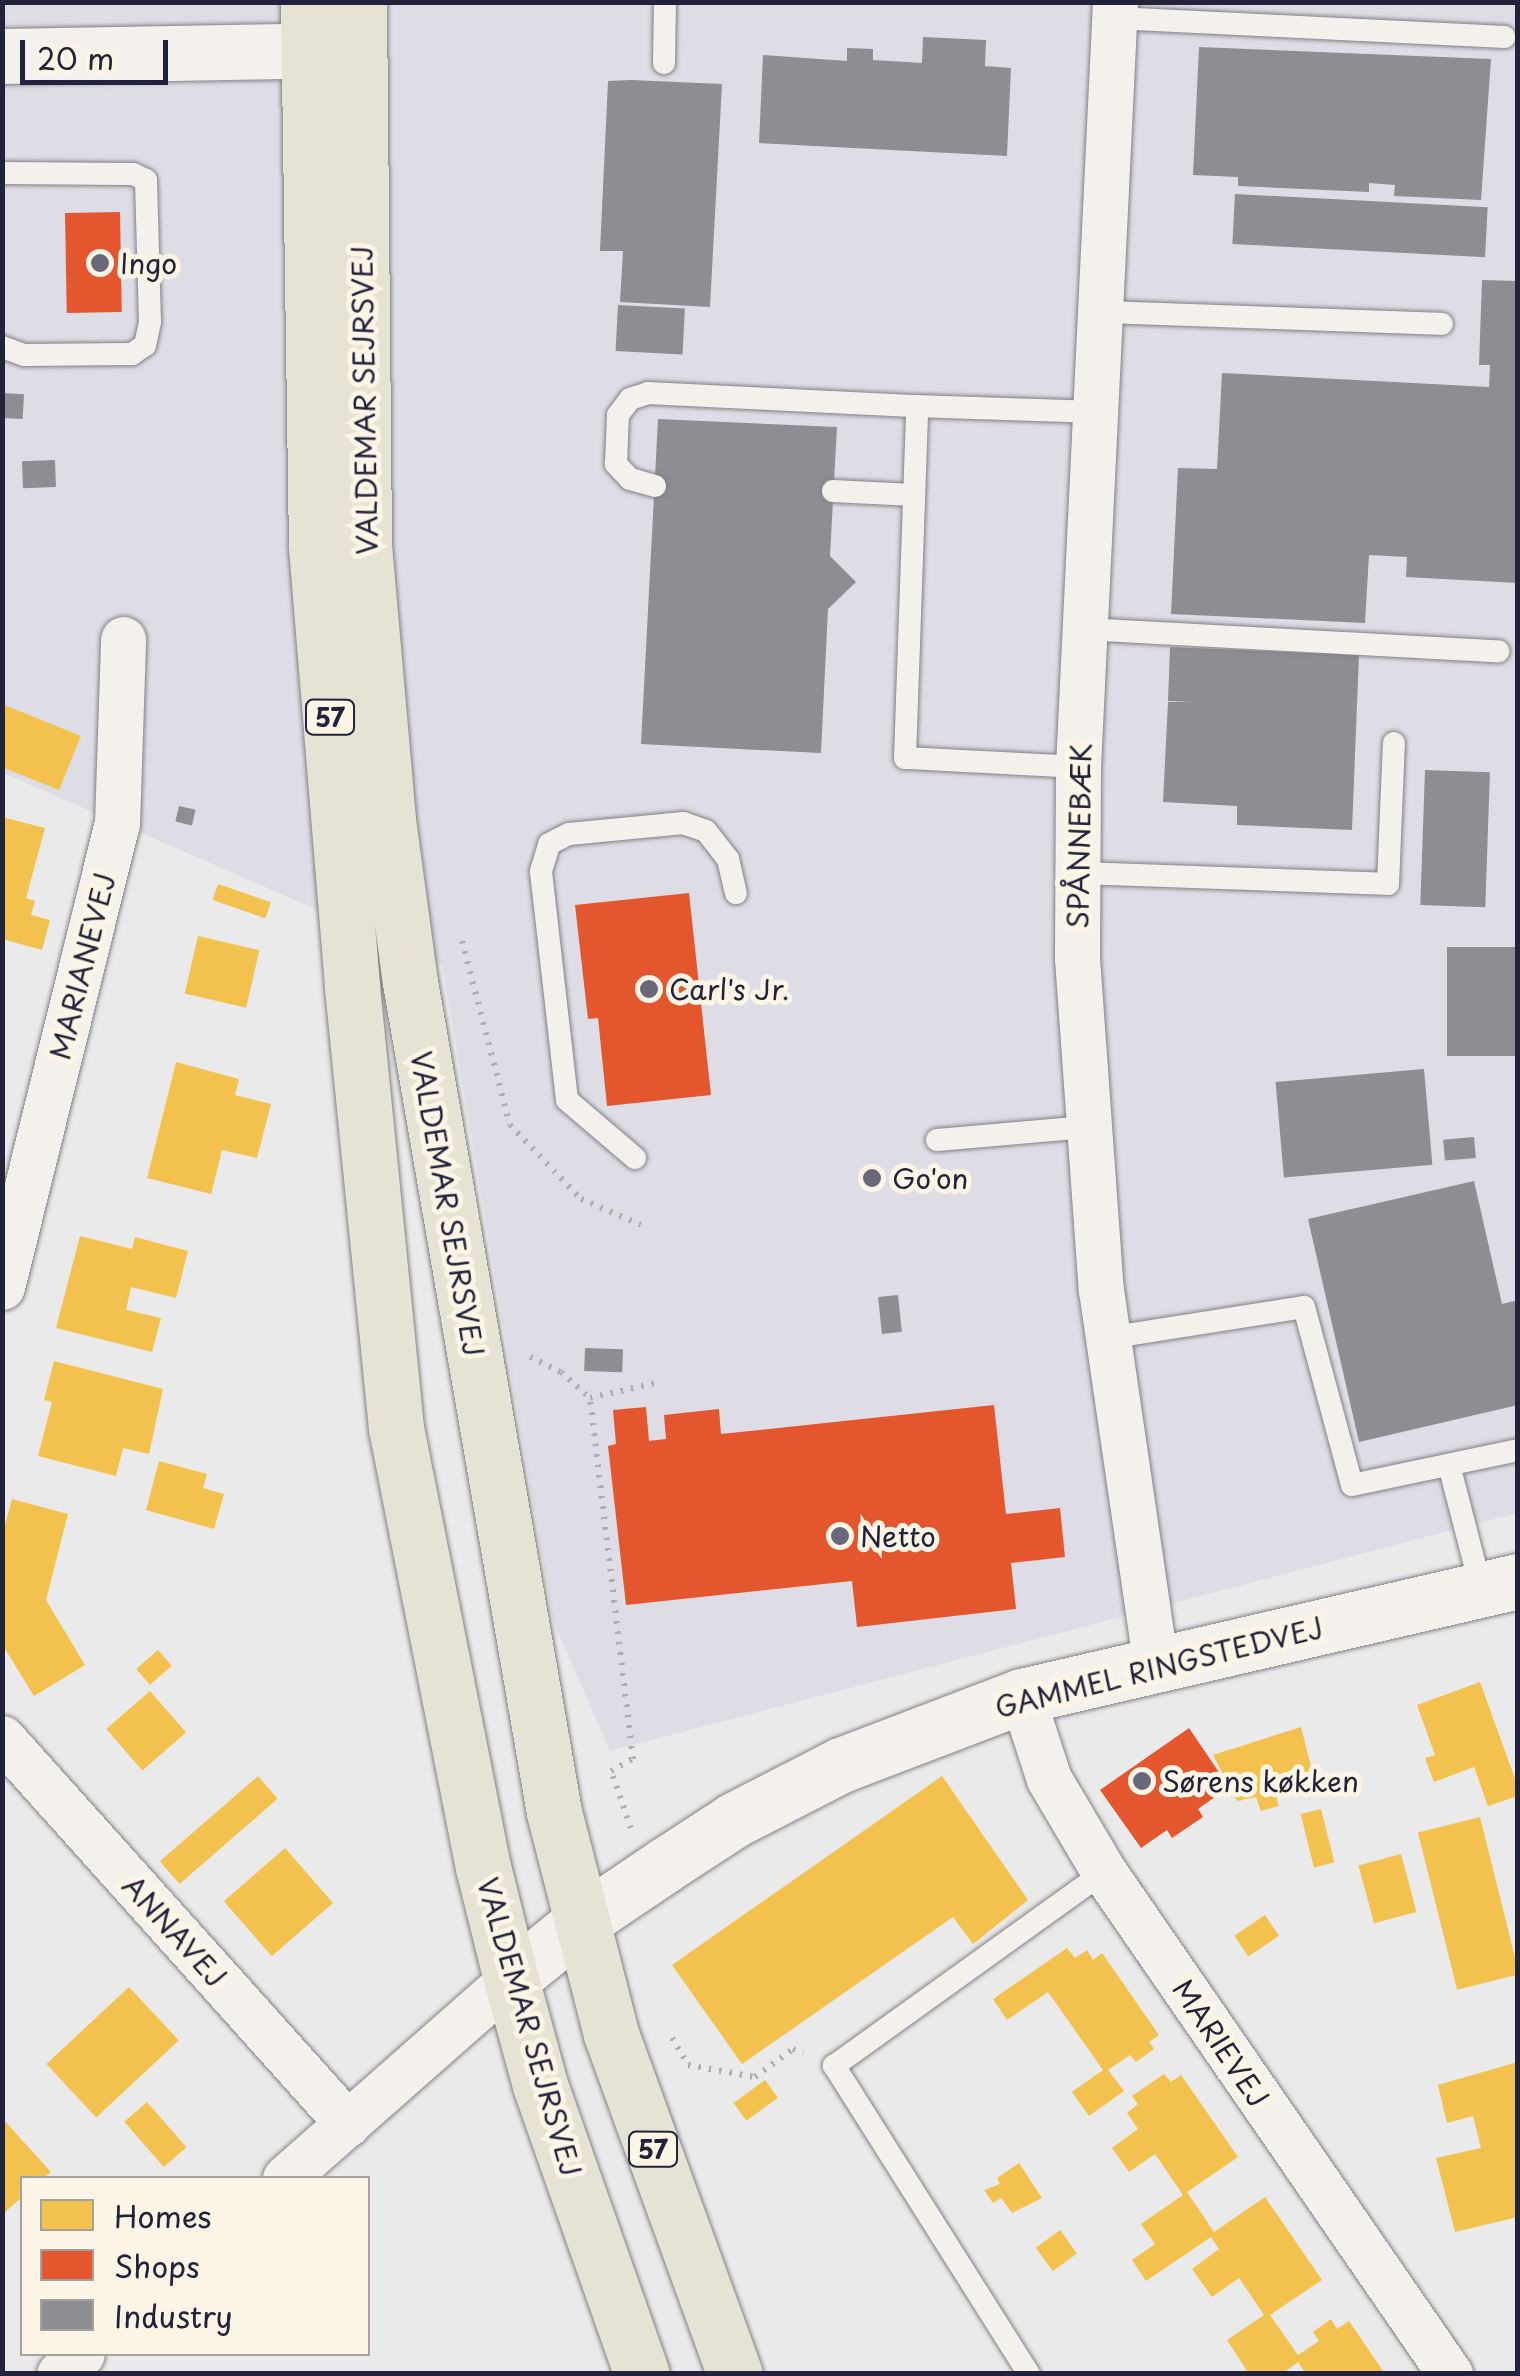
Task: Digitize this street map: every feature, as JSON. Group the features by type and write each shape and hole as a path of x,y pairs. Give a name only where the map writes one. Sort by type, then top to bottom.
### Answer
{"main road":[{"name":"VALDEMAR SEJRSVEJ","path":"333,26 364,545 388,820 413,1001 524,1654 554,1812 610,2034 735,2374"},
{"name":"VALDEMAR SEJRSVEJ","path":"333,26 316,548 352,987 396,1428 482,1867 510,1979 540,2085 642,2374"}],"street":[{"name":"SPÅNNEBÆK","path":"1115,10 1078,768 1077,872 1086,1127 1108,1338 1156,1665"},
{"path":"2,56 333,26"},
{"name":"MARIANEVEJ","path":"2,1287 117,824 122,638"},
{"name":"GAMMEL RINGSTEDVEJ","path":"287,2176 510,1979 582,1921 734,1820 813,1777 1022,1696 1499,1585"},
{"name":"MARIEVEJ","path":"1022,1696 1048,1780 1104,1872 1450,2374"},
{"name":"ANNAVEJ","path":"2,1738 348,2124"},
{"path":"59,2374 80,2356"}],"lane":[{"path":"664,63 665,2"},
{"path":"1115,10 1506,37"},
{"path":"2,173 133,174 146,180 150,322 149,337 132,354 24,355 2,348"},
{"path":"1101,312 1442,324"},
{"path":"655,486 630,480 616,464 618,414 630,399 648,393 1094,412"},
{"path":"917,406 905,758 1078,768"},
{"path":"834,492 913,495"},
{"path":"1086,629 1498,651"},
{"path":"1077,872 1388,884 1394,743"},
{"path":"635,1158 567,1100 541,872 549,844 569,834 683,823 706,831 728,859 736,893"},
{"path":"937,1140 1086,1127"},
{"path":"1108,1338 1304,1308 1352,1485 1518,1450"},
{"path":"1449,1464 1499,1585"},
{"path":"1029,2374 834,2066 1104,1872"}],"path":[{"path":"461,939 510,1125 581,1199 641,1226"},
{"path":"648,1876 611,1772 633,1758 590,1398 655,1384"},
{"path":"670,2034 688,2065 755,2076 794,2049 834,2066"}],"shaded area":[{"path":"3,3 1517,3 1517,1513 610,1751 553,1621 442,964 3,773"}],"building: Homes":[{"path":"2,704 81,736 59,790 2,767"},
{"path":"2,817 45,828 26,898 35,901 31,915 50,920 42,950 2,939"},
{"path":"218,884 271,902 265,918 212,900"},
{"path":"198,936 259,950 246,1008 185,993"},
{"path":"176,1062 239,1079 235,1095 271,1104 257,1158 222,1150 211,1194 147,1178"},
{"path":"80,1236 132,1249 135,1237 188,1251 176,1298 131,1287 126,1310 161,1318 152,1352 56,1328"},
{"path":"54,1361 163,1389 149,1454 123,1448 116,1476 38,1456 52,1402 44,1400"},
{"path":"159,1461 207,1474 203,1488 224,1494 214,1529 146,1510"},
{"path":"12,1499 68,1514 46,1600 85,1665 34,1696 2,1644 2,1536"},
{"path":"158,1650 172,1666 150,1685 136,1669"},
{"path":"1480,1682 1518,1787 1518,1796 1488,1806 1474,1767 1434,1782 1425,1758 1435,1755 1417,1705"},
{"path":"150,1691 186,1733 142,1771 106,1729"},
{"path":"1301,1727 1315,1782 1275,1792 1279,1806 1261,1811 1256,1797 1237,1801 1213,1755"},
{"path":"258,1776 278,1799 180,1884 160,1861"},
{"path":"942,1776 1028,1900 973,1944 953,1917 742,2064 672,1965"},
{"path":"1321,1809 1334,1862 1314,1867 1301,1814"},
{"path":"1480,1817 1518,1974 1457,1990 1418,1832"},
{"path":"285,1848 333,1903 272,1956 224,1901"},
{"path":"1401,1854 1417,1912 1374,1923 1358,1865"},
{"path":"1265,1915 1279,1936 1248,1956 1234,1936"},
{"path":"1067,1948 1075,1958 1087,1950 1093,1960 1102,1953 1159,2035 1149,2042 1154,2049 1136,2062 1130,2055 1108,2070 1124,2091 1089,2116 1072,2092 1103,2070 1048,1992 1007,2020 993,1999"},
{"path":"129,1987 179,2040 96,2117 46,2064"},
{"path":"1518,2062 1518,2217 1455,2232 1436,2158 1481,2148 1473,2116 1447,2123 1438,2085"},
{"path":"1164,2074 1171,2082 1181,2075 1238,2157 1187,2192 1214,2232 1265,2197 1322,2280 1270,2315 1298,2355 1319,2341 1313,2332 1331,2319 1337,2329 1349,2321 1385,2374 1306,2374 1298,2362 1282,2374 1249,2374 1227,2340 1264,2315 1239,2278 1212,2297 1192,2269 1219,2249 1211,2237 1146,2281 1132,2260 1155,2244 1141,2224 1183,2195 1155,2154 1129,2172 1112,2148 1138,2129 1127,2113 1138,2104 1132,2096"},
{"path":"765,2080 778,2098 746,2121 733,2103"},
{"path":"147,2102 186,2147 164,2167 124,2122"},
{"path":"2,2118 51,2172 46,2176 20,2176 20,2199 2,2215"},
{"path":"1019,2163 1042,2198 1012,2213 1001,2198 993,2203 984,2190 1000,2184 997,2178"},
{"path":"1060,2230 1077,2253 1053,2271 1036,2248"}],"building: Shops":[{"path":"120,212 122,312 67,313 65,213"},
{"path":"689,893 711,1095 607,1106 598,1018 588,1019 575,905"},
{"name":"Netto","path":"994,1405 1006,1514 1060,1508 1065,1557 1011,1563 1016,1609 857,1627 852,1581 626,1605 608,1446 616,1444 613,1410 646,1407 649,1441 666,1439 664,1415 719,1409 721,1434"},
{"path":"1189,1728 1229,1787 1198,1809 1203,1817 1172,1838 1167,1830 1141,1848 1100,1790"}],"building: Industry":[{"path":"923,37 986,40 985,66 1011,68 1007,156 759,143 763,55 847,61 847,48 873,49 873,60 922,63"},
{"path":"1199,47 1491,59 1481,200 1394,196 1395,185 1369,183 1369,192 1238,186 1238,177 1193,175"},
{"path":"608,81 722,84 710,307 620,302 623,251 600,251"},
{"path":"1235,194 1488,207 1485,257 1232,244"},
{"path":"1482,280 1518,281 1518,583 1406,577 1407,557 1369,555 1365,623 1171,614 1178,468 1217,469 1222,373 1489,387 1490,365 1479,365"},
{"path":"618,305 685,309 683,354 616,351"},
{"path":"2,393 24,394 23,419 2,418"},
{"path":"658,419 837,427 830,556 856,582 828,609 821,753 641,744"},
{"path":"55,460 56,487 23,488 22,461"},
{"path":"1170,647 1359,655 1352,830 1237,825 1237,806 1163,802 1168,702 1193,702 1168,701"},
{"path":"1425,770 1490,772 1485,907 1420,905"},
{"path":"179,806 196,810 192,825 175,822"},
{"path":"1447,947 1518,947 1518,1056 1447,1056"},
{"path":"1424,1069 1432,1165 1284,1178 1276,1082"},
{"path":"1474,1137 1476,1158 1445,1161 1443,1140"},
{"path":"1474,1181 1502,1304 1518,1300 1518,1405 1359,1442 1308,1219"},
{"path":"898,1295 902,1332 882,1334 878,1297"},
{"path":"585,1348 623,1349 622,1372 584,1371"}],"place":[{"name":"Ingo","path":"100,263"},
{"name":"Carl's Jr.","path":"649,989"},
{"name":"Go'on","path":"872,1178"},
{"name":"Netto","path":"840,1536"},
{"name":"Sørens køkken","path":"1142,1781"}]}
